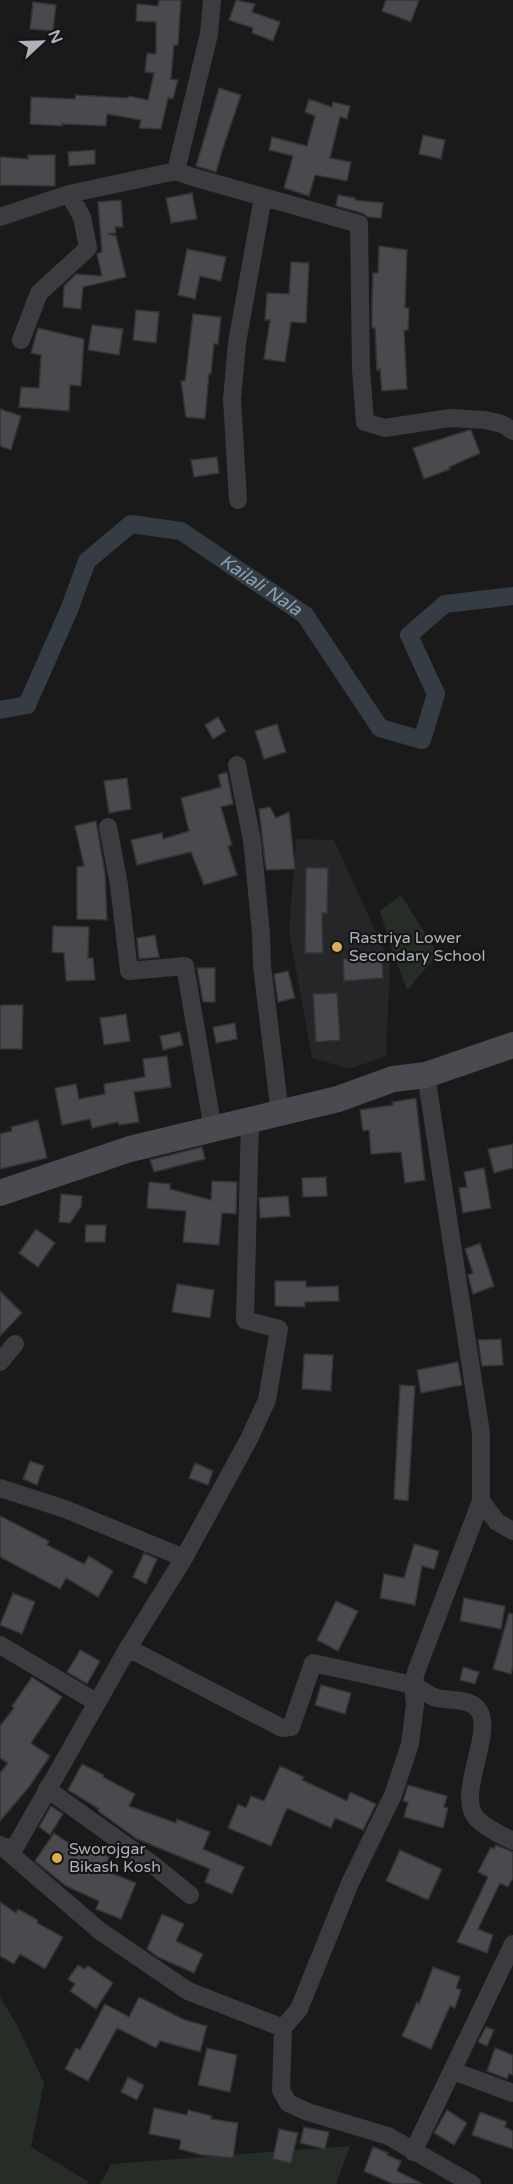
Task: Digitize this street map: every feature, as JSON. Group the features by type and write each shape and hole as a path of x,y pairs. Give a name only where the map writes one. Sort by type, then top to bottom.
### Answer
{"street":[{"path":"176,171 209,34 212,0"},
{"path":"0,217 69,194 176,171 359,224 361,369 365,422 385,428 450,418 485,420 502,424 513,431"},
{"path":"21,340 39,293 88,248 82,217 69,194"},
{"path":"238,500 232,399 237,343 263,196"},
{"path":"237,765 252,840 262,966 280,1114"},
{"path":"108,827 119,885 129,971 185,966 213,1129"},
{"path":"0,1193 130,1149 338,1099 393,1079 426,1075 513,1045"},
{"path":"426,1075 481,1433 481,1501 416,1672 413,1685 415,1705 410,1744 400,1776 350,1883 299,2009 283,2028 281,2090 288,2103 308,2112 388,2136 472,2184"},
{"path":"1,1846 14,1849 96,1702 184,1558 249,1439 267,1400 279,1329 245,1320 250,1120"},
{"path":"0,1362 15,1344"},
{"path":"0,1488 65,1509 184,1558"},
{"path":"481,1501 496,1522 513,1531"},
{"path":"0,1645 96,1702"},
{"path":"128,1648 282,1728 291,1727 313,1663 413,1685 435,1698 468,1703 482,1716 482,1732 470,1807 477,1819 513,1840"},
{"path":"47,1789 152,1864 190,1895"},
{"path":"1,1846 100,1931 188,1991 283,2028"},
{"path":"413,2152 513,1944"},
{"path":"453,2071 513,2093"}],"shaded area":[{"name":"Rastriya Lower Secondary School","path":"296,839 334,840 390,963 386,1056 350,1069 312,1058 289,931"},
{"path":"401,895 438,954 407,990 380,911"},
{"path":"0,1997 18,2027 44,2083 31,2147 89,2182 87,2184 0,2184"},
{"path":"350,2146 336,2184 100,2184 111,2164"}],"building":[{"path":"159,0 181,0 178,45 174,45 171,79 178,80 173,99 168,98 161,129 139,128 141,120 107,114 106,126 30,124 31,97 75,99 76,95 128,98 129,96 148,100 154,73 145,72 147,53 156,54 156,22 136,21 137,4 158,6"},
{"path":"236,0 255,4 252,12 280,22 273,41 252,33 253,28 229,20"},
{"path":"386,0 419,0 411,22 382,11"},
{"path":"33,2 56,5 53,31 30,29"},
{"path":"219,88 241,95 216,172 196,166"},
{"path":"309,99 332,107 333,102 350,106 347,119 340,117 330,158 351,162 347,181 315,175 309,196 284,188 293,156 269,150 272,137 307,146 315,116 305,112"},
{"path":"423,135 445,140 441,159 419,154"},
{"path":"95,150 95,164 69,166 68,152"},
{"path":"28,155 55,155 55,186 0,185 0,157 28,159"},
{"path":"192,193 197,219 171,223 166,198"},
{"path":"338,195 355,198 355,200 383,203 381,218 368,217 362,213 336,206"},
{"path":"121,200 123,227 115,227 116,233 108,234 116,236 126,277 83,287 81,309 63,307 64,286 76,274 102,276 97,254 102,252 98,202"},
{"path":"379,246 407,250 405,308 409,308 408,330 404,330 407,389 382,391 380,369 377,370 375,328 372,328 372,300 373,273 378,273"},
{"path":"187,249 226,257 221,281 200,276 195,299 178,295"},
{"path":"291,262 309,263 306,323 291,322 285,362 264,359 270,320 265,320 267,293 289,294"},
{"path":"136,310 159,312 156,343 133,340"},
{"path":"193,314 221,317 218,344 214,344 211,374 209,374 205,419 186,417 181,381 185,381"},
{"path":"92,325 123,329 119,355 88,350"},
{"path":"38,328 84,339 81,386 70,385 69,411 19,407 21,387 39,388 41,355 31,353"},
{"path":"0,409 21,416 11,450 0,446"},
{"path":"471,430 480,453 449,467 450,469 424,479 413,448"},
{"path":"217,457 219,473 194,477 191,460"},
{"path":"218,717 226,731 213,739 205,725"},
{"path":"277,724 286,752 264,759 255,731"},
{"path":"227,772 233,804 221,807 232,845 228,846 237,875 204,885 191,852 137,865 131,840 162,833 163,839 189,831 181,798 221,787 218,775"},
{"path":"127,778 131,809 109,813 104,781"},
{"path":"270,807 276,818 289,812 295,869 266,870 259,809"},
{"path":"96,821 105,873 107,920 77,919 77,867 84,866 75,826"},
{"path":"306,868 328,868 327,913 322,913 323,953 305,953"},
{"path":"53,926 89,927 88,958 93,958 95,980 66,981 64,953 52,952"},
{"path":"155,935 159,957 139,959 137,938"},
{"path":"382,957 383,978 344,981 343,959"},
{"path":"197,968 215,968 215,1002 203,1002"},
{"path":"288,971 295,998 278,1002 274,974"},
{"path":"337,993 340,1040 316,1042 313,994"},
{"path":"0,1005 23,1005 22,1049 0,1049"},
{"path":"126,1014 130,1041 104,1045 100,1018"},
{"path":"235,1023 237,1039 216,1043 213,1027"},
{"path":"180,1032 183,1045 163,1050 160,1036"},
{"path":"167,1056 171,1087 134,1092 139,1122 119,1125 118,1122 92,1128 90,1119 62,1125 55,1088 76,1084 79,1099 105,1094 104,1084 145,1077 143,1059"},
{"path":"416,1098 425,1180 405,1183 401,1152 371,1154 369,1130 363,1131 360,1110 393,1105 392,1102"},
{"path":"38,1120 47,1158 0,1169 0,1134 12,1131 11,1127"},
{"path":"513,1144 513,1168 494,1173 488,1149"},
{"path":"202,1147 205,1159 154,1172 150,1160"},
{"path":"484,1168 491,1208 463,1213 459,1188 467,1187 464,1172"},
{"path":"326,1177 327,1196 303,1197 302,1178"},
{"path":"212,1181 237,1182 236,1214 222,1213 219,1245 183,1242 186,1211 147,1208 149,1182 170,1184 170,1189 211,1200"},
{"path":"61,1194 82,1196 81,1207 70,1223 59,1222"},
{"path":"288,1196 290,1216 260,1218 259,1198"},
{"path":"86,1225 106,1225 105,1242 85,1242"},
{"path":"36,1229 55,1243 38,1267 19,1253"},
{"path":"480,1243 494,1286 473,1294 468,1275 473,1273 465,1249"},
{"path":"275,1281 306,1281 306,1287 338,1286 339,1301 305,1302 305,1307 275,1306"},
{"path":"177,1284 214,1290 210,1318 172,1312"},
{"path":"0,1291 22,1313 0,1336"},
{"path":"501,1339 503,1365 482,1366 478,1340"},
{"path":"304,1354 333,1355 331,1391 302,1389"},
{"path":"458,1362 462,1385 421,1393 417,1370"},
{"path":"400,1385 415,1386 408,1501 394,1499"},
{"path":"30,1461 44,1466 37,1485 23,1479"},
{"path":"195,1463 213,1471 208,1485 189,1478"},
{"path":"0,1516 49,1541 47,1545 84,1564 89,1556 113,1571 98,1597 66,1578 60,1589 0,1557"},
{"path":"414,1544 439,1551 434,1569 422,1566 415,1605 380,1598 384,1574 404,1578"},
{"path":"144,1553 157,1559 146,1584 133,1577"},
{"path":"13,1593 35,1602 22,1634 0,1625"},
{"path":"464,1598 505,1606 501,1629 460,1621"},
{"path":"336,1601 358,1611 338,1651 317,1640"},
{"path":"509,1613 513,1614 511,1674 493,1669"},
{"path":"80,1650 100,1661 87,1684 67,1672"},
{"path":"463,1667 479,1672 475,1684 460,1680"},
{"path":"32,1677 62,1697 31,1743 50,1756 29,1787 0,1821 0,1773 8,1763 0,1758 0,1726 14,1708 12,1706"},
{"path":"321,1685 351,1693 345,1714 315,1705"},
{"path":"82,1764 135,1794 129,1806 176,1823 177,1819 210,1832 203,1849 244,1867 232,1894 205,1882 210,1869 137,1839 98,1811 99,1809 68,1790"},
{"path":"280,1766 304,1777 302,1780 347,1801 350,1792 376,1804 363,1830 335,1818 331,1828 287,1808 271,1846 228,1828 238,1804 246,1808 251,1796 264,1801"},
{"path":"408,1785 447,1796 444,1807 448,1808 443,1828 404,1817 408,1802 403,1801"},
{"path":"51,1806 63,1814 50,1835 39,1827"},
{"path":"54,1833 85,1854 88,1847 109,1857 104,1870 136,1883 121,1919 96,1909 99,1901 66,1886 35,1861"},
{"path":"496,1845 513,1852 513,1878 508,1887 500,1883 478,1929 493,1935 487,1953 457,1942 488,1877 478,1872 491,1847 494,1849"},
{"path":"400,1850 442,1869 428,1900 386,1881"},
{"path":"0,1902 16,1913 18,1909 38,1920 37,1923 63,1937 45,1969 20,1954 14,1964 0,1956"},
{"path":"162,1914 184,1924 176,1941 203,1954 194,1973 158,1957 147,1949"},
{"path":"78,1965 85,1969 88,1966 113,1983 96,2009 70,1991 75,1984 68,1979"},
{"path":"433,1967 460,1977 456,1988 461,1990 455,2008 450,2006 431,2049 402,2036 417,2002 419,2004"},
{"path":"139,1997 185,2020 207,2026 200,2052 160,2041 156,2048 117,2028 88,2081 65,2069 76,2048 80,2050 105,2004 129,2017"},
{"path":"486,2027 494,2030 487,2046 478,2042"},
{"path":"207,2048 237,2055 230,2092 198,2085"},
{"path":"495,2048 513,2055 513,2075 509,2074 507,2079 487,2071"},
{"path":"128,2077 144,2085 137,2100 121,2092"},
{"path":"154,2108 187,2115 188,2110 212,2116 211,2119 238,2123 233,2158 202,2155 179,2149 181,2140 149,2134"},
{"path":"447,2110 467,2123 454,2145 434,2133"},
{"path":"480,2112 507,2122 505,2127 513,2131 513,2149 472,2135"},
{"path":"304,2127 329,2132 325,2149 300,2143"},
{"path":"279,2129 298,2133 291,2163 273,2159"},
{"path":"373,2147 401,2161 397,2171 423,2184 393,2184 364,2171"}],"waterway":[{"name":"Kailali Nala","path":"0,710 27,705 69,610 87,561 131,524 181,531 305,615 380,728 422,740 436,694 409,635 445,604 513,596"}],"place":[{"name":"Rastriya Lower Secondary School","path":"337,947"},
{"name":"Sworojgar Bikash Kosh","path":"57,1858"}]}
